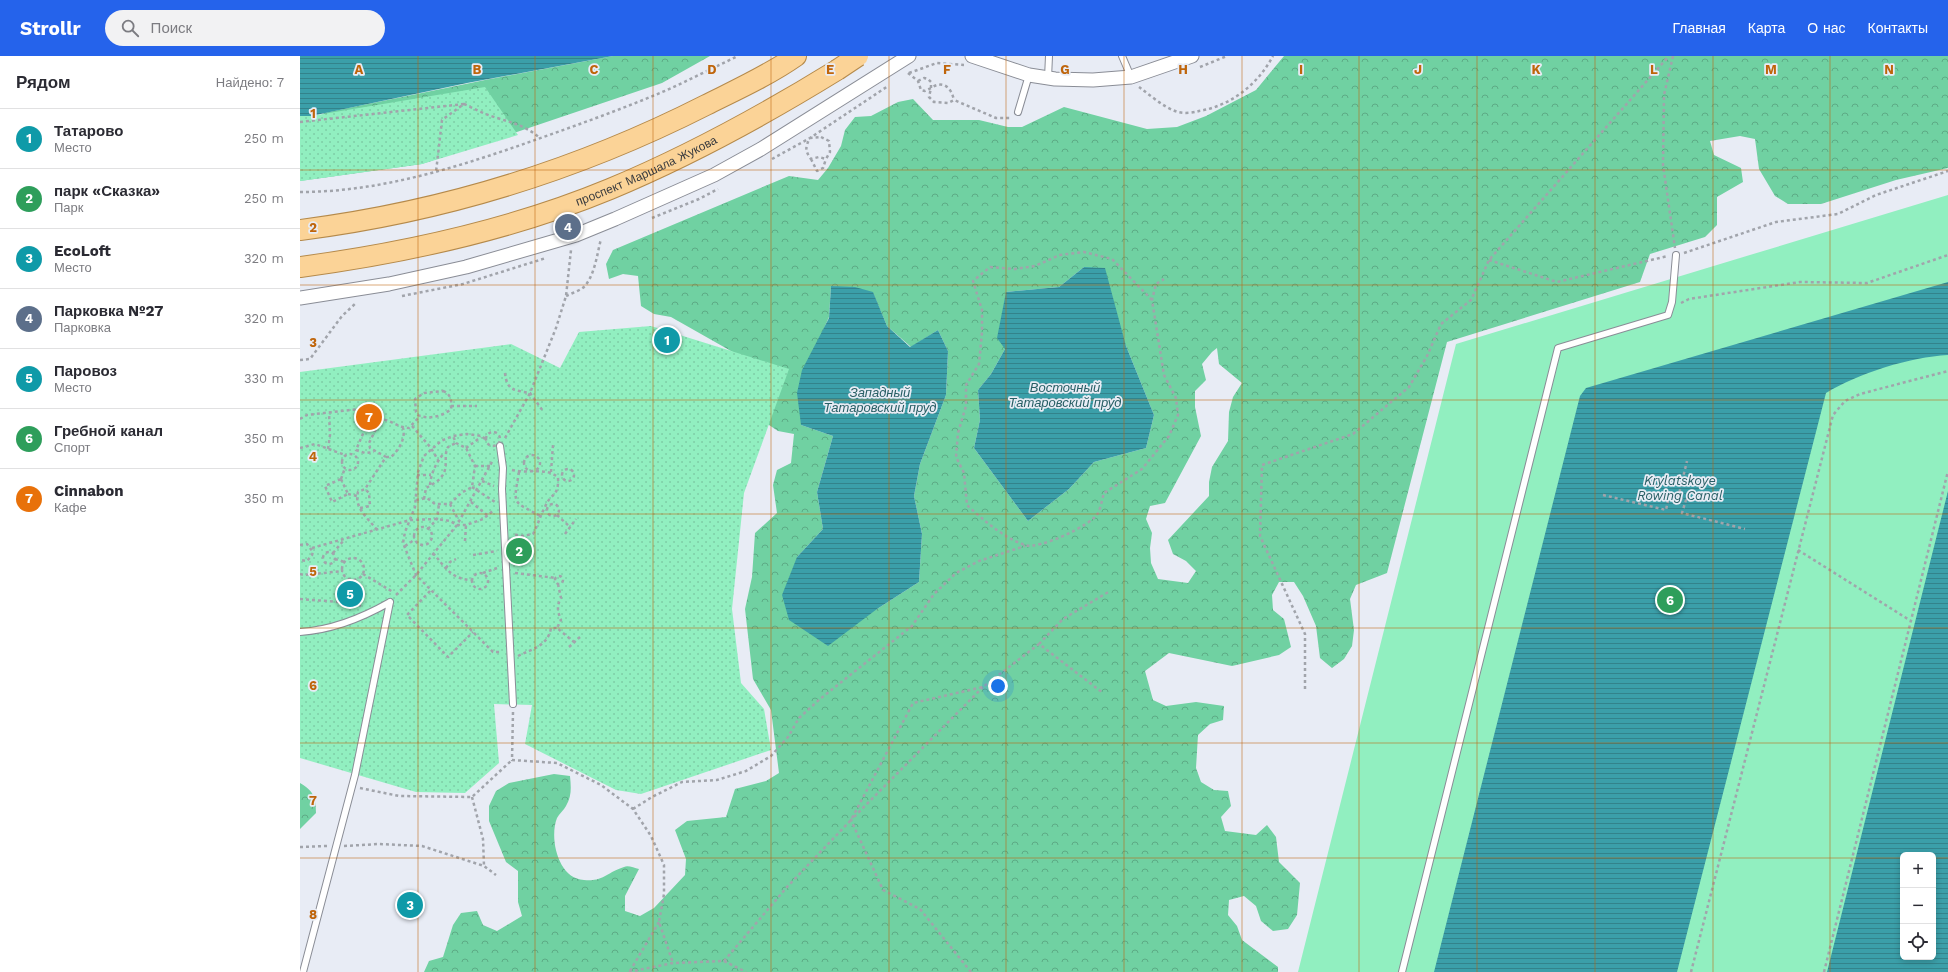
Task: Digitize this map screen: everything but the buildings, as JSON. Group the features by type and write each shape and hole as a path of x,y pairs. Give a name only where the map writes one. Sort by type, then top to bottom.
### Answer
{"main road":[{"path":"300,230 354,223 435,207 514,184 595,155 670,124 732,92 796,56"},
{"name":"проспект Маршала Жукова","path":"300,267 364,258 448,241 528,218 608,190 689,154 793,97 858,56"}],"street":[{"path":"300,298 389,284 466,267 576,235 714,175 755,153 909,56"},
{"path":"971,61 1048,78 1093,80 1131,77 1193,62"}],"lane":[{"path":"1048,78 1050,56"},
{"path":"1122,56 1131,77"},
{"path":"1018,112 1029,75"},
{"path":"1402,972 1558,348 1668,315 1672,302 1676,255"},
{"path":"499,449 503,468 505,550 513,704"},
{"path":"300,632 331,628 375,611 390,602"},
{"path":"303,972 351,787 390,602"}],"path":[{"path":"300,192 325,192 397,182 436,172 540,138 667,90 738,56"},
{"path":"1193,62 1227,56"},
{"path":"1145,85 1138,87 1174,111 1192,113 1208,110 1243,92 1257,80 1273,56"},
{"path":"1305,689 1305,634 1260,536 1262,465 1353,434 1408,387 1427,356 1441,324 1471,300 1489,260 1669,56"},
{"path":"1673,56 1664,95 1663,165 1676,255"},
{"path":"902,77 908,73 936,63 971,61"},
{"path":"908,73 918,81 921,90 925,91 936,84 945,84 950,89 954,100 996,118 1006,119 1014,117 1018,112"},
{"path":"918,81 924,78 931,82 929,97 934,102 948,103 954,100"},
{"path":"768,161 810,138 892,84"},
{"path":"300,122 464,104 490,115 513,122 530,130 540,138"},
{"path":"436,172 442,120 464,104"},
{"path":"821,137 829,141 830,152 823,168 817,171 806,153 806,145 810,138 821,137"},
{"path":"811,159 819,157 826,159"},
{"path":"1489,260 1557,282 1676,255 1776,222 1838,214 1876,195 1948,171"},
{"path":"650,219 699,199 720,188"},
{"path":"593,242 608,236"},
{"path":"566,296 582,289 587,283 592,274 600,239"},
{"path":"499,449 530,393 556,328 566,296 571,250 579,247"},
{"path":"1025,546 987,524 967,505 964,474 956,457 958,433 966,406 966,385 979,364 982,332 982,310 973,281 990,268 1015,269 1035,266 1060,255 1084,252 1112,259 1152,300"},
{"path":"1668,315 1680,304 1689,299 1800,282 1867,283 1948,255"},
{"path":"633,809 652,796 682,782 716,780 746,772 770,756 788,737 799,718 820,699 912,626 934,594 956,573 979,561 1025,546 1037,546 1074,532 1097,514 1104,493 1142,469 1169,436 1178,415 1176,398 1164,375 1152,300 1156,284 1164,279"},
{"path":"300,360 310,359 342,316 356,303"},
{"path":"1691,972 1833,415 1845,401 1860,394 1948,371"},
{"path":"505,372 506,383 513,390 530,393 542,411"},
{"path":"437,391 448,392 451,406 447,413 429,417 420,416 416,412 414,399 424,393 437,391"},
{"path":"451,406 477,406"},
{"path":"300,419 307,415 359,409 365,412 368,422 354,454"},
{"path":"328,449 330,435 329,413"},
{"path":"403,428 402,441 396,453 392,457 386,457 370,448 369,443 381,419 387,419 403,428 409,428 420,416"},
{"path":"412,425 431,448 438,460"},
{"path":"498,433 507,435"},
{"path":"485,439 482,436 467,434 453,436 441,441 431,448 420,464 416,500 405,532 403,543 416,575 430,591 493,652 510,653"},
{"path":"453,436 456,444"},
{"path":"466,448 482,436"},
{"path":"300,448 315,444 344,455 354,454"},
{"path":"416,500 427,498 432,503 450,504 472,487 475,466 466,448 456,444 448,447 445,453 438,460 431,475 430,485"},
{"path":"551,472 553,445"},
{"path":"356,450 365,453 375,452"},
{"path":"424,499 426,488 442,477 445,470 445,453"},
{"path":"345,468 352,470 358,465 357,458 354,454"},
{"path":"344,455 342,462 345,468 341,479 348,494"},
{"path":"532,455 535,455 540,460 539,467 533,471 527,468 525,462 526,459 532,455"},
{"path":"390,602 416,575 457,525 495,456"},
{"path":"376,530 357,506 357,496 358,492 366,489 386,457"},
{"path":"1678,498 1687,461"},
{"path":"475,466 490,466"},
{"path":"503,468 520,472 551,472 560,476 563,479 569,481 574,477 574,474 567,468 562,472 560,476 558,489 548,504 533,534 522,536 505,532"},
{"path":"1824,972 1948,471"},
{"path":"520,472 514,498 516,502 542,517"},
{"path":"418,475 431,475"},
{"path":"341,479 324,486 332,502 348,494 357,496"},
{"path":"312,548 410,520 438,519 450,521 457,525 466,525 487,516 499,504 476,491 472,487"},
{"path":"360,508 370,506 369,493 366,489"},
{"path":"1603,495 1666,510 1670,496 1686,500 1682,514 1745,529"},
{"path":"471,502 487,516"},
{"path":"428,528 432,535 430,543 421,546 414,540 413,536 416,529 420,527 428,528 438,519 439,504"},
{"path":"450,504 459,521"},
{"path":"548,504 556,504 559,507 557,515"},
{"path":"548,504 547,513 554,516 557,515 570,527"},
{"path":"565,534 576,519"},
{"path":"465,541 466,525"},
{"path":"335,558 334,562 329,564 324,561 324,555 330,552 333,553 344,539"},
{"path":"405,546 414,540"},
{"path":"300,545 307,544 312,548 313,552 310,558 304,561 300,560"},
{"path":"473,555 505,550"},
{"path":"1798,550 1911,621"},
{"path":"333,553 335,558 344,562"},
{"path":"433,553 452,576 463,580 471,580"},
{"path":"350,558 358,559 363,564 363,574 357,579 350,579 343,571 344,562 350,558"},
{"path":"446,568 450,562 456,559"},
{"path":"471,580 475,574 506,564"},
{"path":"300,574 304,576 343,571"},
{"path":"506,572 556,578 560,576 563,580 558,584"},
{"path":"471,580 472,584 477,590 484,588 488,582 488,578 482,573"},
{"path":"363,574 397,595"},
{"path":"511,660 535,649 550,636 551,628 556,628 561,620 558,612 558,604 561,598 556,578"},
{"path":"430,591 407,615 448,657 473,632"},
{"path":"724,961 787,887 983,687 1039,644 1063,619 1110,591"},
{"path":"300,599 352,603 375,611"},
{"path":"556,628 574,642"},
{"path":"569,647 580,637"},
{"path":"1039,644 1103,693"},
{"path":"851,820 913,703 983,687"},
{"path":"351,787 399,796 472,797 512,760 513,704"},
{"path":"512,760 557,763 601,785 633,809 651,836 664,865 664,894 659,922 630,972"},
{"path":"472,797 483,839 484,866"},
{"path":"851,820 883,890 920,909 971,972"},
{"path":"300,847 380,844 422,846 484,866 496,875"},
{"path":"659,922 673,963"},
{"path":"630,972 673,963 724,961 746,972"}],"green space":[{"path":"613,56 710,56 662,83 422,164 300,181 300,145 324,113 485,80"},
{"path":"1284,56 1948,56 1948,168 1896,180 1821,204 1788,204 1775,196 1759,169 1755,139 1740,136 1710,141 1714,155 1741,168 1743,182 1717,197 1717,225 1705,237 1650,254 1640,282 1447,342 1387,573 1356,585 1350,599 1354,630 1352,646 1344,659 1332,668 1320,658 1316,626 1303,596 1294,582 1279,582 1272,595 1273,610 1284,619 1291,647 1279,655 1232,666 1169,653 1145,671 1153,700 1166,706 1196,702 1224,706 1223,720 1210,724 1198,735 1196,768 1201,782 1214,790 1228,791 1231,806 1221,817 1225,831 1256,835 1267,825 1276,837 1279,862 1300,883 1297,915 1288,929 1273,931 1261,921 1256,906 1244,896 1229,900 1228,915 1237,926 1242,940 1278,967 1278,972 424,972 429,961 443,957 453,925 461,913 477,911 483,925 497,931 522,916 518,902 518,871 506,862 489,821 489,806 496,791 509,783 554,774 570,776 571,788 569,799 565,808 557,818 554,836 555,846 562,865 568,873 575,878 584,880 596,880 626,866 639,869 625,896 625,911 640,916 654,908 685,875 686,859 675,830 687,821 726,817 735,789 766,781 779,773 771,710 753,679 745,609 752,577 755,533 777,513 773,485 777,470 791,463 794,434 778,431 766,423 738,355 671,317 654,314 641,306 638,276 623,274 609,279 606,264 613,250 789,176 818,180 828,168 841,146 845,130 855,117 871,116 898,102 913,99 933,120 979,120 1008,127 1022,127 1064,107 1147,129 1177,127 1206,116 1256,90","holes":["1084,267 1126,346 1154,415 1146,448 1094,462 1069,489 1028,521 974,448 980,420 978,390 991,374 1005,349 1006,292 1059,287","831,286 873,293 887,326 911,347 938,330 948,351 946,395 920,464 914,496 922,534 919,582 877,609 797,557 823,529 817,492 833,436 801,425 818,342 829,317","1217,348 1219,364 1242,383 1233,397 1229,412 1228,441 1212,467 1209,482 1209,496 1168,540 1173,554 1186,561 1196,571 1188,583 1158,579 1151,563 1150,548 1152,533 1146,519 1150,506 1165,503 1201,436 1195,407 1195,391 1206,380 1202,364"]},
{"path":"485,87 518,135 422,164 300,181 300,116 311,116"},
{"path":"1948,195 1948,972 1298,972 1456,344"},
{"path":"651,326 789,369 744,493 732,609 741,683 764,709 771,750 641,794 616,790 525,744 532,705 494,704 499,763 465,793 416,792 300,758 300,372 511,344 560,368 579,332"},
{"path":"300,783 313,795 315,799 316,813 300,829"}],"water":[{"path":"300,56 613,56 467,83 311,116 300,116"},
{"name":"Восточный Татаровский пруд","path":"1084,267 1105,268 1126,346 1154,415 1146,448 1094,462 1069,489 1028,521 974,448 980,420 978,390 991,374 1005,349 997,338 1006,292 1059,287"},
{"name":"Krylatskoye Rowing Canal","path":"1948,282 1948,355 1933,356 1885,367 1854,379 1826,393 1677,972 1434,972 1580,396 1586,388"},
{"name":"Западный Татаровский пруд","path":"831,286 855,287 873,292 887,326 910,347 938,330 948,351 946,395 920,464 914,496 922,534 919,582 877,609 828,646 789,620 782,595 797,557 823,529 817,492 833,436 801,425 797,393 802,370 829,318"},
{"path":"1948,491 1948,972 1827,972"}],"place":[{"name":"Парковка №27","path":"568,227"},
{"name":"Татарово","path":"667,340"},
{"name":"Cinnabon","path":"369,417"},
{"name":"парк «Сказка»","path":"519,551"},
{"name":"Паровоз","path":"350,594"},
{"name":"Гребной канал","path":"1670,600"},
{"name":"EcoLoft","path":"410,905"}]}
